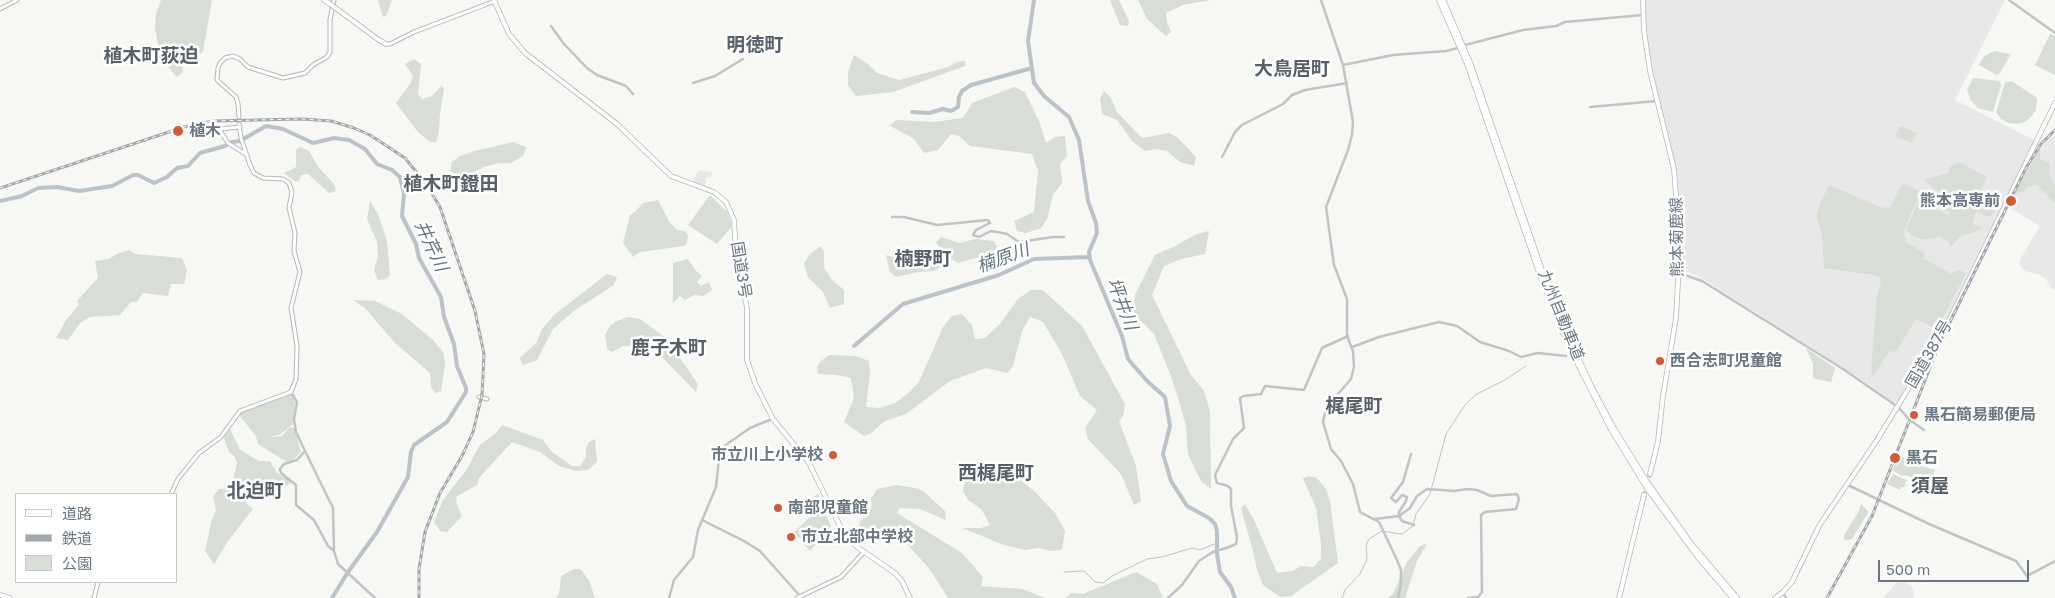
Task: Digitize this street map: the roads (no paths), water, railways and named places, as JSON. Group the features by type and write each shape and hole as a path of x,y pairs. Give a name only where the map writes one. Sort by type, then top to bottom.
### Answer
{"highway":[{"name":"九州自動車道","path":"1439,0 1467,63 1545,289 1586,384 1610,430 1647,488 1698,557 1733,598"},
{"name":"九州自動車道","path":"1443,0 1470,63 1548,288 1590,384 1614,429 1647,482 1692,545 1737,598"}],"main road":[{"path":"0,9 17,0"},
{"path":"324,0 386,44 494,1"},
{"path":"239,118 236,98 217,80 220,63 225,58 233,56 240,59 248,67 283,78 305,73 313,64 327,57 330,52 330,20 334,0"},
{"name":"熊本菊鹿線","path":"1643,0 1646,50 1674,169 1680,247 1680,273 1670,360 1663,396 1658,441 1650,474"},
{"name":"国道3号","path":"494,1 509,34 525,53 617,124 671,176 714,192 726,202 734,220 736,254 747,308 748,360 755,383 773,419 810,463 845,536 864,552 895,573 902,580 910,598"},
{"name":"国道387号","path":"1775,598 1783,592 1797,573 1819,526 1898,407 1946,327 2055,103"},
{"path":"171,493 178,479 199,453 221,437 240,411 291,392 296,379 298,361 290,308 300,272 294,250 295,233 289,208 292,191 289,183 283,179 263,178 254,173 241,138 240,126 219,129 233,146 247,155"},
{"path":"479,397 486,400"},
{"path":"1619,598 1644,495"},
{"path":"799,597 841,577 864,552"},
{"path":"94,598 98,583"},
{"path":"0,595 10,598"}],"street":[{"path":"1321,0 1343,65 1353,115 1352,135 1326,210 1334,264 1347,303 1348,336 1354,360 1353,375 1326,408 1323,422 1331,449 1341,461 1354,484 1360,512 1366,517 1375,519 1399,516 1410,508 1417,496 1427,489 1481,490 1490,496 1514,493 1519,496 1516,510 1485,512 1481,515 1482,592 1478,597 1468,598"},
{"path":"2008,0 2055,33"},
{"path":"1465,45 1522,30 1556,26 1565,22 1643,15"},
{"path":"551,26 564,44 587,68 598,75 626,86 633,94"},
{"path":"1343,65 1393,55 1446,51 1458,48"},
{"path":"693,83 715,76 743,59"},
{"path":"1222,157 1235,132 1242,126 1283,104 1294,94 1305,90 1347,83"},
{"path":"1590,107 1657,101"},
{"path":"892,217 904,217 937,225 988,220 990,223 976,230 973,236 979,237 991,231 1001,232 1019,242 1064,237"},
{"path":"1680,273 1702,281 1843,369 1898,407 1910,420 1924,430"},
{"path":"1352,347 1379,337 1438,322 1458,326 1480,342 1521,356 1538,353 1566,356"},
{"path":"1168,598 1182,585 1200,561 1214,551 1234,546 1237,541 1231,506 1231,490 1228,486 1217,482 1215,475 1233,439 1244,428 1240,398 1261,394 1265,386 1304,390 1322,348 1348,336"},
{"path":"291,392 297,402 294,419 296,432 333,508 334,551 338,564 375,598"},
{"path":"669,598 674,580 693,557 702,520 716,487 720,449 750,428 773,419"},
{"path":"305,451 297,460 284,464 281,472 296,486 296,505 314,520 328,546 334,551"},
{"path":"1411,454 1403,482 1391,496 1394,502 1402,495 1406,497 1399,516 1402,521 1413,524"},
{"path":"1848,485 1929,524 2016,561 2026,576 2055,561"},
{"path":"1375,519 1382,527 1400,566 1401,583 1398,598"},
{"path":"702,520 760,551 799,597"},
{"path":"1783,592 1786,598"}],"waterway":[{"name":"坪井川","path":"1034,0 1028,41 1034,83 1044,96 1069,117 1079,140 1088,201 1096,223 1097,233 1089,252 1090,260 1122,336 1128,359 1147,381 1165,397 1170,426 1163,454 1171,481 1187,506 1209,518 1215,524 1220,572 1231,587 1235,598"},
{"path":"912,112 929,113 943,109 951,111 958,107 962,91 971,85 1032,68"},
{"name":"井芹川","path":"0,201 22,196 38,188 57,187 79,191 112,186 133,175 138,175 154,183 167,177 177,168 188,166 200,153 240,141 266,126 283,129 313,143 334,138 349,140 365,149 377,164 392,170 400,177 404,194 402,216 416,244 419,258 441,297 444,317 454,344 457,366 466,392 447,422 414,445 411,452 408,477 377,532 332,598"},
{"name":"楠原川","path":"854,346 903,304 999,275 1034,259 1089,257"},
{"path":"1342,598 1345,590 1360,574 1367,559 1366,545 1369,539 1382,531 1402,534 1413,526 1416,514 1430,494 1446,434 1465,405 1475,395 1505,380 1526,366"},
{"path":"1064,572 1084,571 1095,582 1103,583 1112,576 1147,559 1162,557 1192,548 1200,550 1217,543"}],"tunnel":[{"path":"1644,495 1650,474"}],"railway":[{"path":"0,188 184,127 213,121 302,119 331,121 370,135 405,158 426,184 440,207 475,311 484,354 482,395 473,432 462,456 440,493 425,532 419,569 419,598"},
{"path":"1827,598 1872,516 1940,342 2027,166 2041,144 2055,130"}],"place":[{"name":"植木","path":"178,131"},
{"name":"熊本高専前","path":"2011,201"},
{"name":"西合志町児童館","path":"1660,361"},
{"name":"黒石簡易郵便局","path":"1914,415"},
{"name":"市立川上小学校","path":"833,455"},
{"name":"黒石","path":"1895,458"},
{"name":"南部児童館","path":"778,508"},
{"name":"市立北部中学校","path":"791,537"}],"district":[{"name":"明徳町","path":"755,45"},
{"name":"植木町荻迫","path":"151,56"},
{"name":"大鳥居町","path":"1292,69"},
{"name":"植木町鐙田","path":"451,184"},
{"name":"楠野町","path":"923,259"},
{"name":"鹿子木町","path":"669,348"},
{"name":"梶尾町","path":"1354,406"},
{"name":"西梶尾町","path":"996,473"},
{"name":"須屋","path":"1930,486"},
{"name":"北迫町","path":"255,491"}]}
